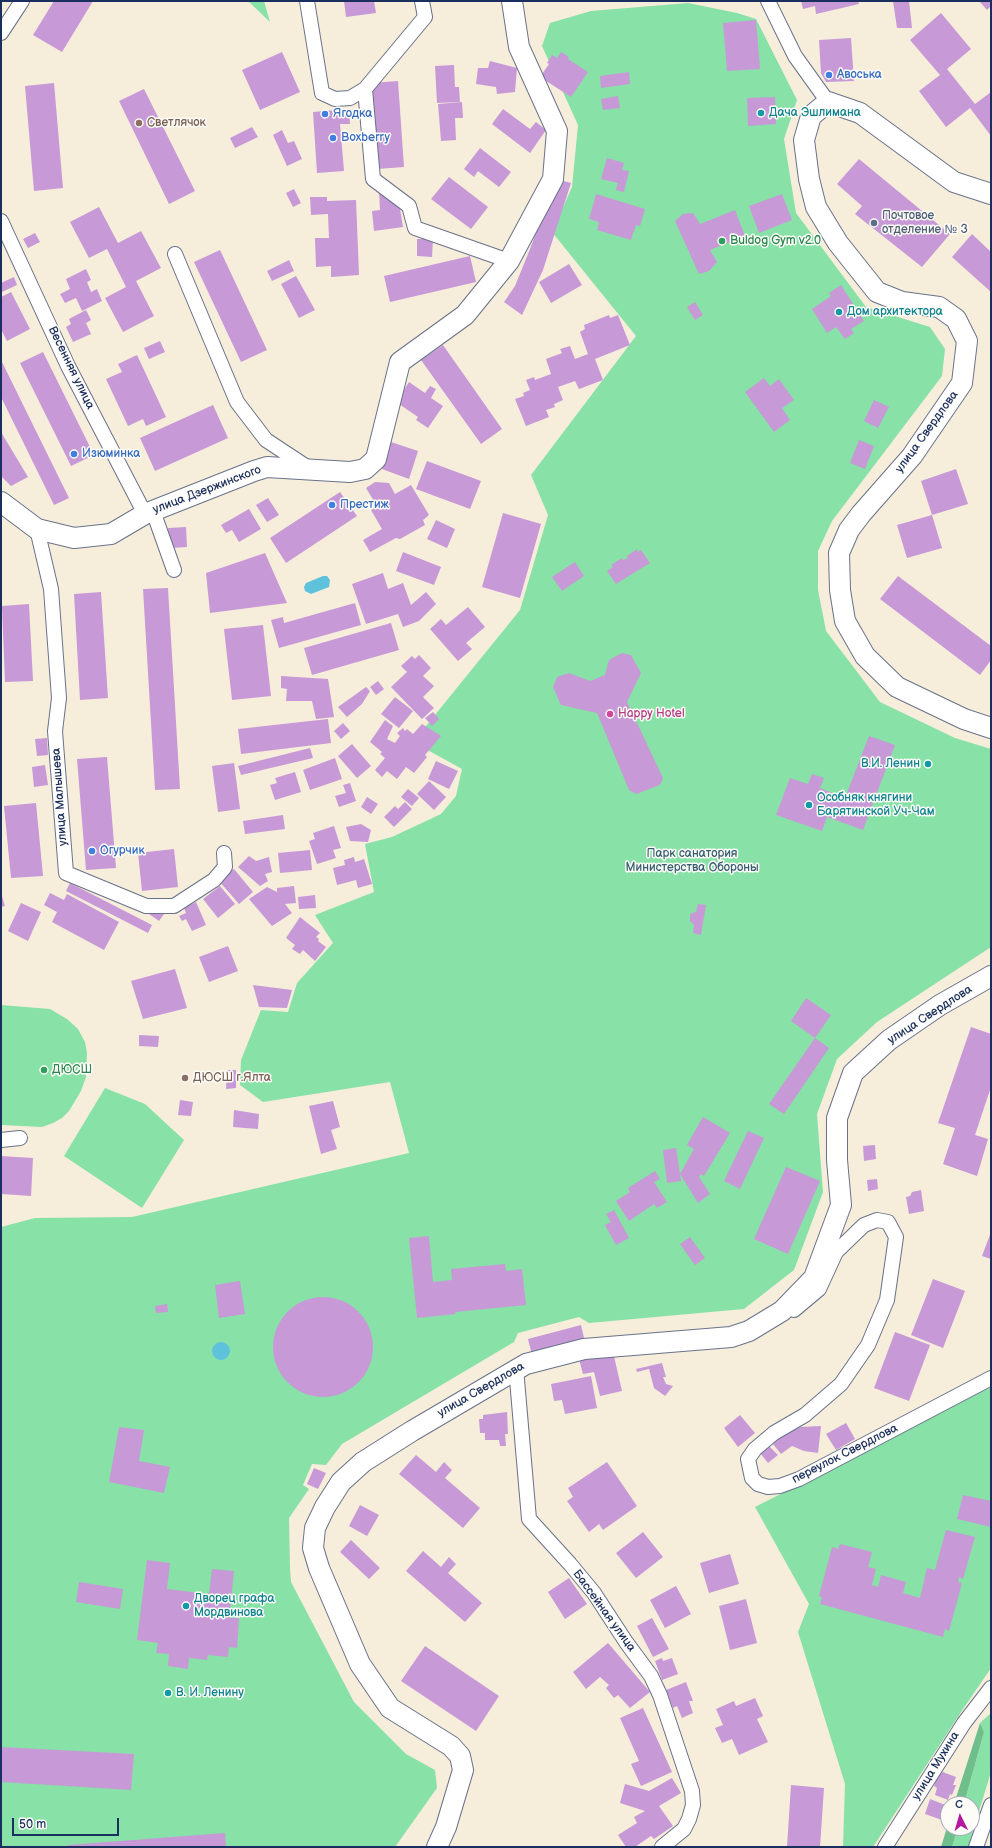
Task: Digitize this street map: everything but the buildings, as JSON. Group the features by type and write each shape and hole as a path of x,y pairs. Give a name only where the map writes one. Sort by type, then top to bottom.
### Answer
{"main road":[{"name":"улица Дзержинского","path":"1,502 38,529 74,538 112,534 149,512 268,467 350,472 365,468 376,459 400,362 465,315 509,261 553,179 557,131 519,47 512,1"},
{"path":"828,102 860,113 954,182 991,194"},
{"name":"улица Свердлова","path":"828,102 811,116 804,140 809,179 816,207 838,243 877,292 902,302 939,307 956,319 967,342 962,383 912,456 861,514 849,530 839,553 840,590 845,621 865,656 897,687 964,719 991,728"},
{"name":"улица Свердлова","path":"436,1847 446,1827 463,1770 460,1756 452,1746 390,1708 360,1664 319,1568 313,1548 315,1528 325,1507 341,1482 363,1462 516,1368 584,1349 731,1337 749,1331 782,1311 814,1278 841,1205 837,1160 838,1118 853,1074 889,1040 940,1006 991,976"}],"street":[{"path":"1,33 22,1"},
{"path":"307,1 322,94 335,99 350,98 365,89 425,17 422,1"},
{"path":"768,1 795,56 828,102"},
{"path":"365,89 373,179 409,206 415,228 509,261"},
{"name":"Весенняя улица","path":"1,221 68,366 149,512 174,570"},
{"path":"175,254 237,402 266,440 311,470"},
{"name":"улица Малышева","path":"38,529 51,589 59,698 55,731 66,873 146,906 174,906 214,880 225,867 224,853"},
{"path":"1,1140 20,1138"},
{"name":"переулок Свердлова","path":"782,1311 789,1314 819,1289 836,1252 864,1225 877,1220 888,1222 896,1237 887,1300 868,1345 841,1384 805,1415 774,1433 755,1449 748,1459 752,1478 758,1484 768,1487 780,1486 799,1478 991,1378"},
{"name":"Бассейная улица","path":"516,1368 529,1519 594,1593 626,1642 651,1676 660,1695 692,1791 693,1805 684,1829 662,1847"},
{"name":"улица Мухина","path":"885,1847 964,1723 991,1688"},
{"path":"976,1847 991,1805"}],"green space":[{"path":"248,1 264,1 270,22"},
{"name":"Парк санатория Министерства Обороны","path":"688,3 737,13 756,19 797,100 784,139 796,213 866,307 930,327 945,349 942,376 832,521 818,551 818,590 826,631 880,702 955,738 991,749 991,947 877,1022 837,1059 817,1114 823,1192 794,1270 744,1309 589,1323 579,1317 518,1333 514,1342 342,1444 326,1465 312,1464 303,1485 309,1489 289,1518 291,1582 354,1702 406,1754 435,1770 437,1788 395,1847 1,1847 1,1227 35,1218 132,1217 409,1153 390,1082 263,1102 240,1085 241,1060 261,1010 288,1012 297,983 333,943 315,915 374,892 365,844 392,837 441,814 456,796 462,769 424,748 426,726 520,610 548,515 531,475 636,336 552,232 572,187 578,125 542,46 550,23 591,11"},
{"name":"ДЮСШ","path":"1,1005 50,1009 67,1019 78,1029 85,1042 87,1053 86,1077 81,1091 69,1111 62,1118 53,1123 42,1127 1,1125"},
{"name":"ДЮСШ","path":"105,1088 145,1104 184,1140 142,1208 64,1156"},
{"path":"991,1387 991,1668 873,1847 843,1847 845,1784 798,1632 809,1604 755,1507"},
{"path":"991,1713 991,1772 980,1808 980,1796 966,1796 984,1732 980,1723"},
{"path":"980,1723 984,1732 966,1796 957,1796"},
{"path":"944,1836 955,1836 952,1847 941,1847"},
{"path":"955,1836 971,1836 968,1847 952,1847"}],"water":[{"path":"323,576 327,576 330,580 329,587 311,594 305,591 304,587 306,583"},
{"path":"217,1342 225,1342 230,1347 228,1358 225,1360 217,1360 212,1355 212,1347"}],"place":[{"name":"Авоська","path":"829,75"},
{"name":"Дача Эшлимана","path":"761,113"},
{"name":"Ягодка","path":"325,114"},
{"name":"Светлячок","path":"139,123"},
{"name":"Boxberry","path":"333,138"},
{"name":"Почтовое отделение № 3","path":"874,223"},
{"name":"Buldog Gym v2.0","path":"722,241"},
{"name":"Дом архитектора","path":"839,312"},
{"name":"Изюминка","path":"74,454"},
{"name":"Престиж","path":"332,505"},
{"name":"Happy Hotel","path":"610,714"},
{"name":"В.И. Ленин","path":"928,764"},
{"name":"Особняк княгини Барятинской Уч-Чам","path":"809,805"},
{"name":"Огурчик","path":"92,851"},
{"name":"ДЮСШ","path":"44,1070"},
{"name":"ДЮСШ г.Ялта","path":"185,1078"},
{"name":"Дворец графа Мордвинова","path":"186,1606"},
{"name":"В. И. Ленину","path":"168,1693"}]}
